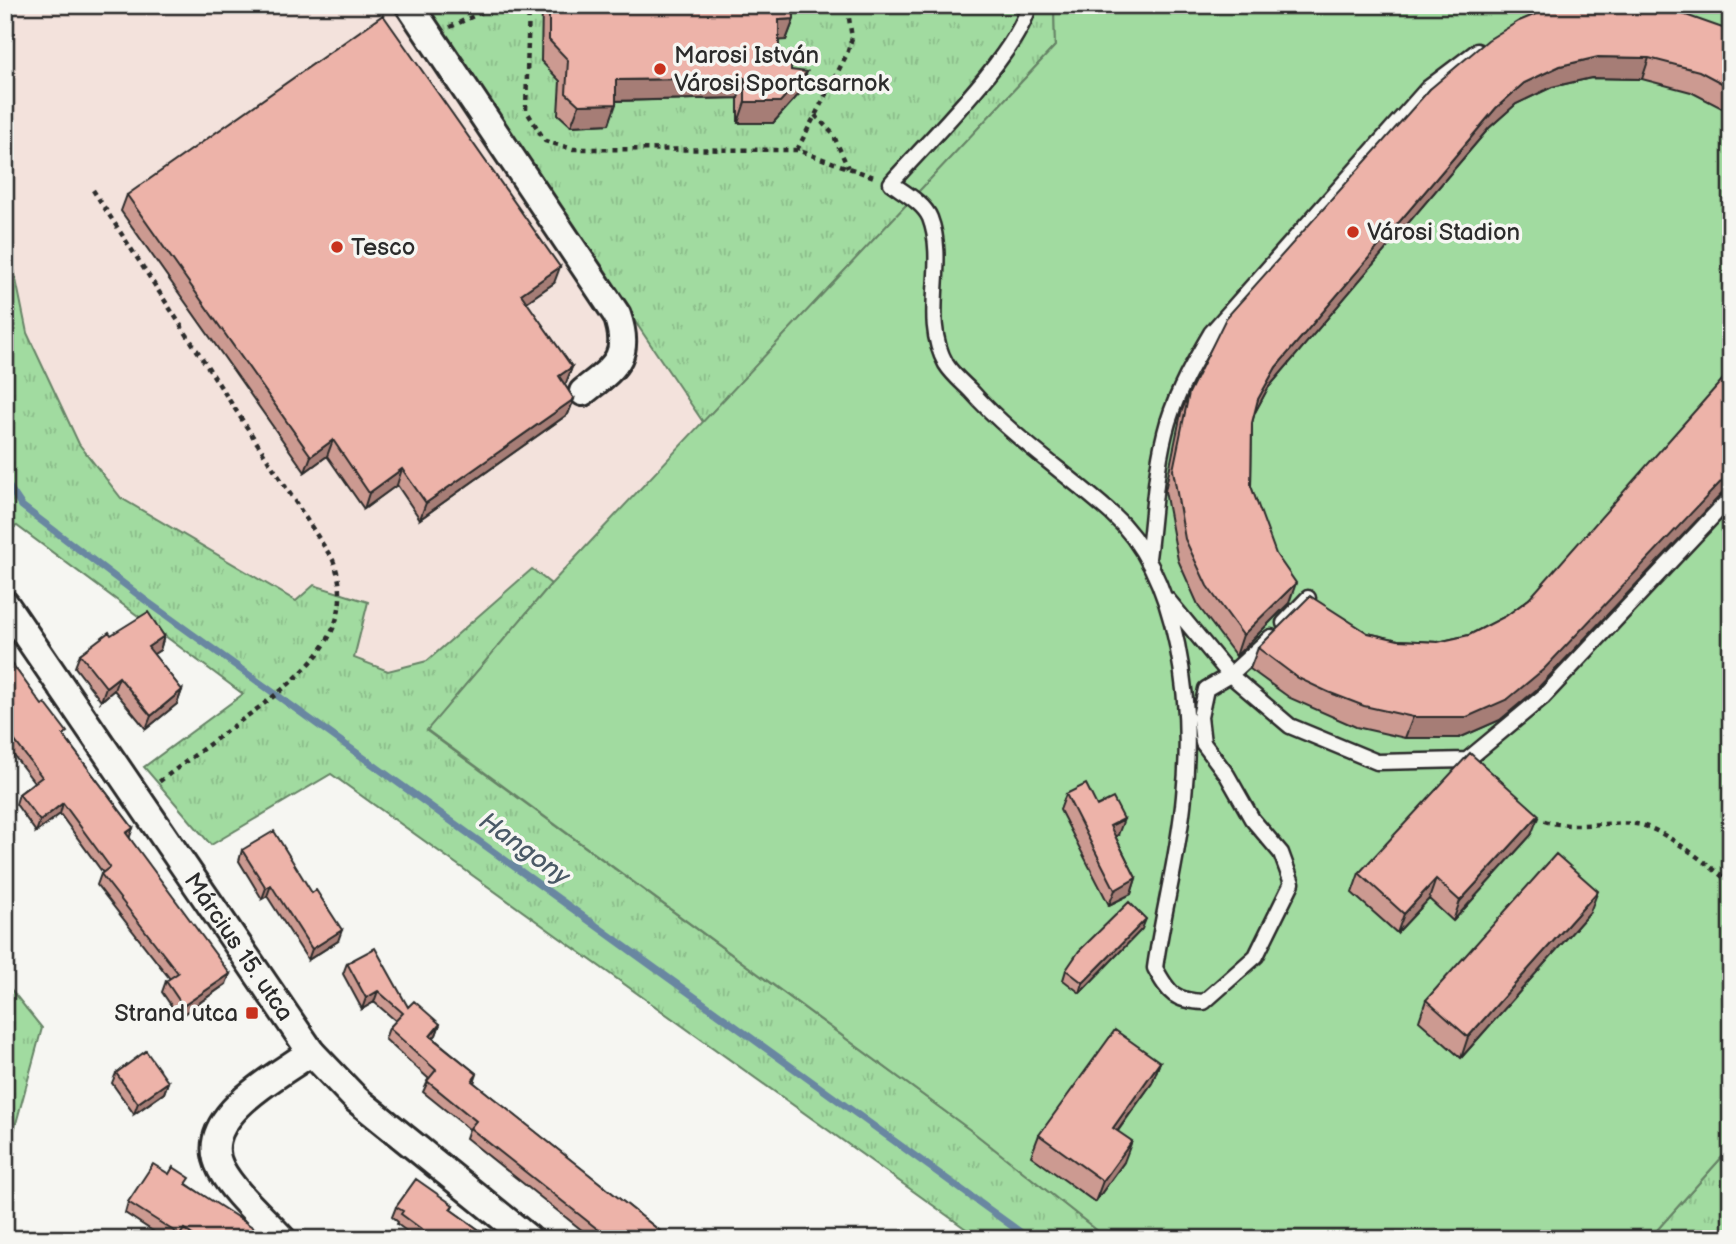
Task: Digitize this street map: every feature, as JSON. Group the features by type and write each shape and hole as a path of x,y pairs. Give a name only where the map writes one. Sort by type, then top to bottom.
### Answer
{"street":[{"path":"409,5 617,315 624,340 621,356 610,371 583,392"},
{"name":"Március 15. utca","path":"5,604 311,1052 365,1107 529,1239"},
{"path":"282,1239 221,1171 216,1155 216,1136 223,1121 235,1108 311,1052"}],"lane":[{"path":"1029,5 1025,23 995,64 891,183 914,199 929,216 935,247 934,332 947,365 991,414 1114,515 1148,558 1167,599 1230,675 1290,726 1377,762 1467,760 1543,697 1731,497"},
{"path":"1679,25 1650,17 1684,5"},
{"path":"1148,558 1161,455 1168,422 1185,379 1211,333 1428,88 1494,41"},
{"path":"1167,599 1186,730 1185,795 1155,968 1166,988 1183,1002 1204,1002 1256,956 1292,883 1281,853 1252,820 1227,775 1203,743 1200,717 1206,689 1230,675 1308,597"}],"path":[{"path":"430,36 497,5"},
{"path":"529,5 526,110 545,141 573,149 797,150 891,183"},
{"path":"797,150 847,54 852,38 847,5"},
{"path":"815,115 833,134 849,168"},
{"path":"93,190 333,560 340,581 338,611 324,646 301,676 139,797"},
{"path":"1527,810 1537,819 1583,825 1639,824 1707,863 1731,884"}],"shaded area":[{"path":"5,5 421,5 703,422 551,584 531,569 427,661 388,672 354,658 314,585 297,601 121,498 79,444 27,333 5,226"}],"green space":[{"path":"421,5 1054,5 1055,46 703,422"},
{"path":"1054,5 1731,5 1731,1147 1649,1239 1108,1239 973,1132 427,730 551,584 1055,46"},
{"path":"5,226 27,333 79,444 121,498 296,601 314,585 368,602 354,658 388,671 427,661 532,569 551,584 427,731 973,1132 1108,1239 980,1239 331,774 211,845 144,767 243,694 17,526 5,531"},
{"path":"5,982 42,1028 5,1164"},
{"path":"1731,1147 1731,1239 1649,1239"}],"building":[{"name":"Marosi István Városi Sportcsarnok","path":"549,5 793,5 794,19 779,20 779,57 791,58 791,70 807,72 780,102 745,102 745,78 616,80 616,104 579,105 566,93 568,60 549,40"},
{"name":"Városi Stadion","path":"1553,7 1663,7 1731,31 1731,88 1699,71 1649,58 1598,57 1560,66 1524,83 1496,108 1276,367 1258,399 1252,423 1251,486 1276,554 1296,583 1243,635 1207,586 1185,539 1173,470 1189,393 1226,318 1430,89 1488,40 1519,21"},
{"name":"Tesco","path":"383,15 560,267 521,294 572,367 559,376 574,399 426,503 402,469 369,493 333,440 311,456 127,195"},
{"path":"1731,370 1731,471 1544,669 1508,699 1467,717 1413,717 1364,706 1328,692 1298,678 1258,648 1310,596 1368,633 1398,640 1438,642 1469,635 1506,616 1529,599"},
{"path":"148,612 164,636 148,647 182,690 151,716 119,677 106,687 80,654 109,632 111,635"},
{"path":"5,654 42,705 45,703 67,732 63,735 133,828 126,833 230,974 183,1006 166,981 178,973 101,874 110,867 63,803 40,821 19,794 42,777 5,728"},
{"path":"1470,753 1539,815 1460,901 1436,879 1404,914 1359,873"},
{"path":"1086,784 1097,806 1113,798 1124,819 1110,826 1136,878 1115,890 1066,794"},
{"path":"274,831 312,893 316,890 342,930 312,949 271,885 266,888 242,850"},
{"path":"1556,854 1598,891 1468,1037 1426,1000"},
{"path":"1129,902 1146,919 1083,983 1066,970 1079,951"},
{"path":"375,948 408,1007 414,1001 440,1024 430,1036 477,1074 472,1081 670,1239 610,1239 470,1128 476,1121 427,1081 436,1070 389,1028 403,1013 378,991 366,998 347,963"},
{"path":"1115,1030 1160,1062 1113,1128 1132,1141 1103,1181 1039,1135"},
{"path":"146,1051 168,1082 138,1103 116,1073"},
{"path":"153,1164 169,1174 173,1167 190,1178 186,1184 265,1235 263,1239 198,1239 184,1229 180,1235 128,1202"},
{"path":"416,1179 453,1205 450,1209 485,1234 487,1230 501,1239 435,1239 401,1214 403,1211 396,1207"}],"waterway":[{"name":"Hangony","path":"5,481 22,506 145,600 1030,1239"}],"place":[{"name":"Marosi István Városi Sportcsarnok","path":"660,69"},
{"name":"Városi Stadion","path":"1353,232"},
{"name":"Tesco","path":"337,247"},
{"name":"Strand utca","path":"252,1013"}]}
